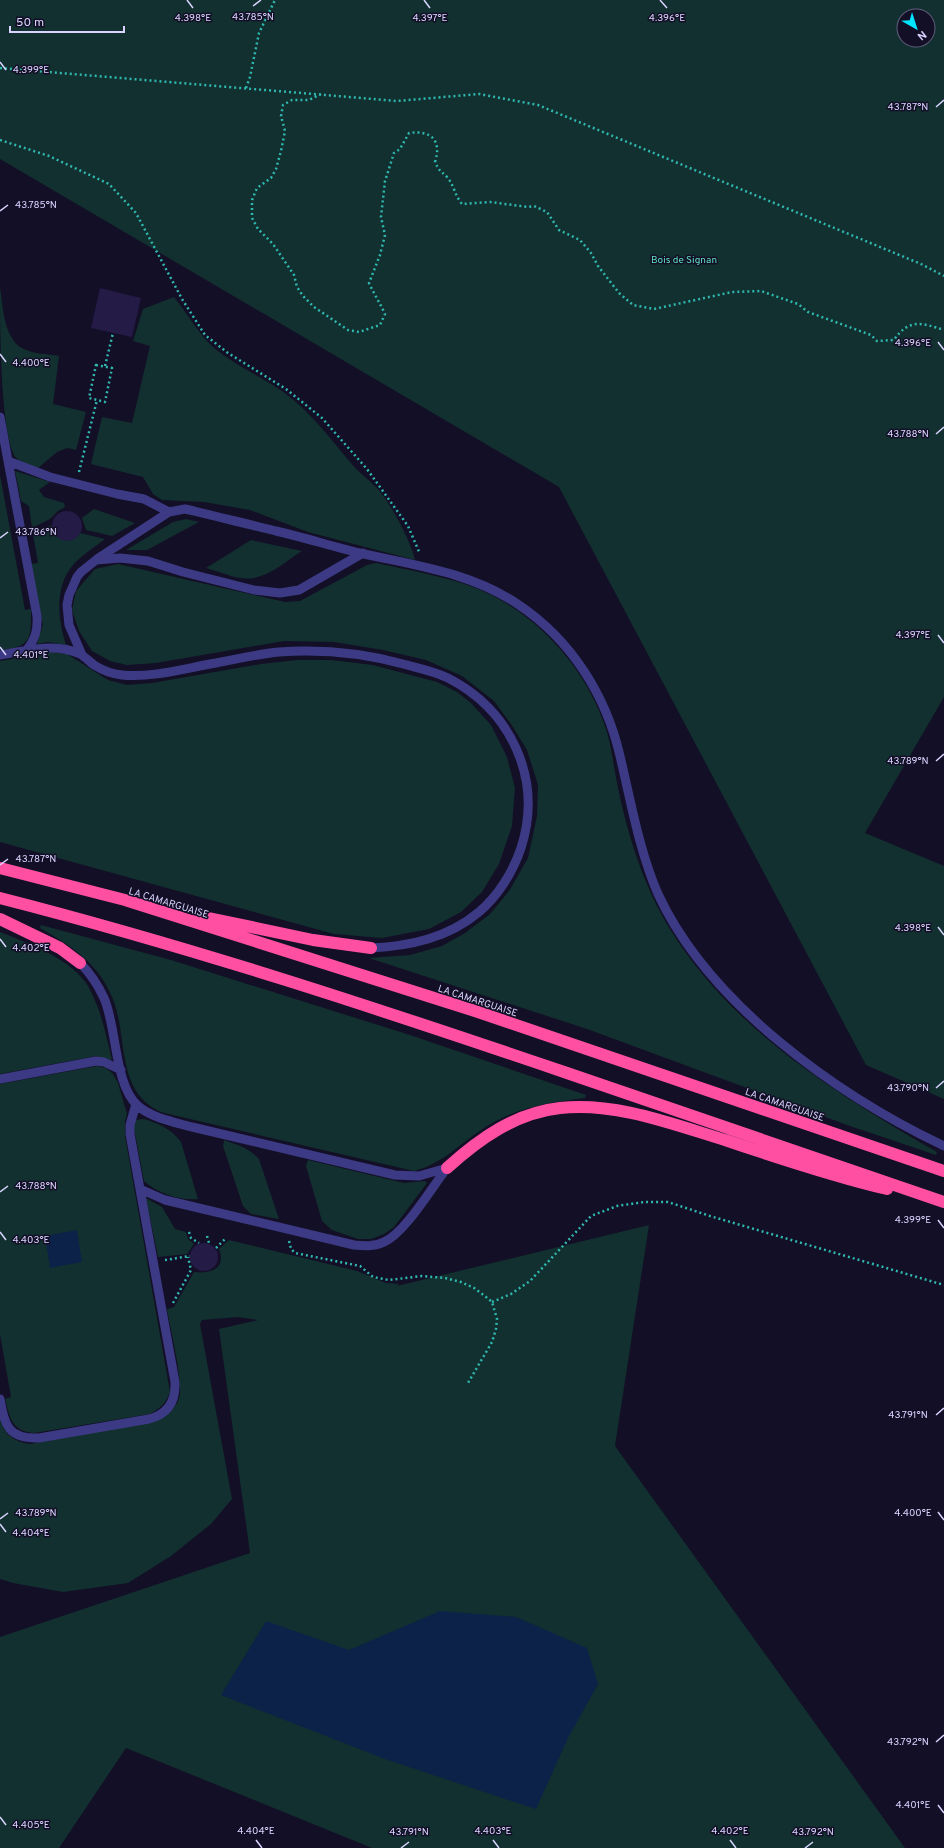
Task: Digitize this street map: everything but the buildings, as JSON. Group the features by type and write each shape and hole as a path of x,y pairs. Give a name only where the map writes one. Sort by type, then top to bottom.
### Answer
{"highway":[{"name":"LA CAMARGUAISE","path":"0,868 125,900 475,1011 944,1171"},
{"path":"0,898 120,930 246,967 356,1002 944,1203"},
{"path":"125,900 313,940 371,948"},
{"path":"0,919 60,948 80,963"},
{"path":"447,1168 484,1137 515,1120 560,1108 598,1107 647,1117 844,1179 944,1203"}],"lane":[{"path":"0,417 37,616 37,632 31,645 25,652"},
{"path":"8,460 50,477 117,494 144,499 169,512"},
{"path":"82,655 72,638 69,625 68,605 77,577 96,560 169,512 185,509 363,554 425,566 480,583 514,602 553,633 580,665 591,681 610,722 620,754 640,841 648,869 658,894 684,939 717,981 760,1024 807,1062 875,1108 944,1146"},
{"path":"96,560 120,558 148,561 183,572 246,588 280,593 298,590 363,554"},
{"path":"0,655 52,648 65,649 82,655 96,666 108,672 122,675 146,675 279,652 314,651 387,659 424,669 447,678 470,692 506,729 522,761 528,788 528,821 514,866 498,891 480,912 449,932 418,943 395,947 371,948"},
{"path":"80,963 90,974 105,999 127,1090 136,1104 149,1113 192,1127 395,1176 419,1176 447,1168"},
{"path":"0,1079 96,1061 112,1065 121,1070"},
{"path":"0,1399 6,1426 16,1434 27,1438 39,1438 149,1419 162,1414 172,1402 175,1391 175,1382 130,1134 130,1125 136,1104"},
{"path":"140,1189 165,1200 354,1245 369,1246 385,1242 399,1232 447,1168"}],"path":[{"path":"246,88 250,77 259,33 275,0"},
{"path":"0,68 397,101 479,94 538,105 921,264 944,276"},
{"path":"321,94 309,100 292,100 283,105 281,116 285,131 282,151 276,169 271,178 257,188 252,200 252,218 258,229 273,244 294,275 297,287 303,296 314,307 320,309 336,323 348,330 359,332 380,325 385,314 380,302 375,298 370,283 385,235 381,217 385,181 394,153 400,149 409,133 419,132 430,135 436,141 438,153 435,162 438,170 446,176 454,189 455,195 462,204 490,202 528,207 534,206 547,212 560,230 580,240 619,293 633,305 654,309 732,292 762,291 798,304 808,312 871,335 877,341 894,340 900,331 906,326 921,323 944,330"},
{"path":"0,140 49,156 109,184 136,213 156,253 205,335 228,353 286,389 322,418 367,469 408,526 425,566"},
{"path":"105,366 113,333"},
{"path":"96,364 105,366 112,368 105,402 89,398 96,364"},
{"path":"76,484 97,400"},
{"path":"492,1302 511,1294 530,1281 591,1216 617,1206 644,1202 668,1202 717,1219 944,1286"},
{"path":"286,1229 291,1250 295,1253 360,1266 373,1277 389,1280 422,1276 445,1278 461,1282 474,1288 492,1302 497,1319 496,1329 492,1342 468,1383"},
{"path":"189,1232 191,1238 199,1243"},
{"path":"207,1236 208,1243"},
{"path":"216,1248 225,1239"},
{"path":"153,1263 189,1256 192,1270 172,1305 162,1307"}],"green space":[{"name":"Bois de Signan","path":"0,0 944,0 944,697 865,833 944,866 944,1099 866,1065 559,487 0,159"},
{"path":"0,287 7,327 14,341 20,347 29,351 59,356 53,404 86,412 76,450 67,448 57,452 38,468 26,464 16,458 11,446 7,427 2,377"},
{"path":"174,297 197,329 213,347 229,359 282,391 302,407 357,469 377,488 399,522 409,542 415,560 308,532 250,510 204,502 162,500 153,494 143,477 91,464 102,417 132,423 150,346 133,341 143,309"},
{"path":"15,471 50,482 39,490 44,497 64,503 65,507 58,511 50,519 32,528 29,506 21,501"},
{"path":"0,475 25,610 31,609 31,628 28,639 24,643 18,647 0,651"},
{"path":"94,509 135,523 112,536 86,530 82,518"},
{"path":"186,519 199,522 147,550 126,550 173,522"},
{"path":"52,525 56,535 63,540 72,539 80,533 105,539 84,554 73,565 63,583 59,604 61,625 66,645 48,642 37,644 43,625 31,564 38,563 33,534"},
{"path":"251,540 302,551 273,571 254,578 248,579 236,577 206,568"},
{"path":"376,563 437,576 473,587 496,597 518,611 556,644 572,664 598,708 607,732 622,806 638,861 652,896 661,913 670,929 695,965 724,998 755,1029 789,1057 862,1107 937,1152 936,1155 847,1125 587,1029 369,958 410,955 442,946 465,933 490,914 509,891 528,858 537,816 538,785 527,750 511,724 494,701 462,676 426,660 383,650 334,642 284,641 156,663 127,665 110,661 92,651 79,631 72,610 76,591 95,569 118,564 285,602 300,601 367,565"},
{"path":"51,652 67,654 108,680 127,685 152,683 261,664 297,660 331,660 373,665 437,682 457,692 471,703 491,725 507,757 515,788 512,826 499,864 482,892 461,912 429,929 382,938 334,934 0,842 0,661"},
{"path":"41,925 171,960 410,1035 586,1095 585,1098 529,1108 503,1117 478,1132 440,1160 414,1171 164,1113 149,1105 138,1094 131,1080 126,1065 114,1002 101,977 84,958 64,942 40,928"},
{"path":"0,932 23,941 61,960 81,976 93,995 103,1022 112,1060 96,1056 0,1074"},
{"path":"97,1066 106,1068 113,1074 118,1083 127,1114 125,1121 125,1136 170,1392 163,1405 150,1414 34,1433 26,1432 16,1426 13,1422 5,1399 11,1397 0,1334 0,1084"},
{"path":"144,1119 169,1130 181,1142 198,1199 184,1199 169,1195 144,1181 133,1123 135,1120"},
{"path":"224,1140 247,1149 259,1159 279,1219 251,1214 243,1206 223,1146"},
{"path":"308,1160 404,1183 425,1181 427,1183 394,1227 384,1234 371,1239 358,1239 332,1230 322,1221 306,1166"},
{"path":"146,1198 162,1207 175,1229 186,1232 188,1239 194,1244 187,1254 158,1257"},
{"path":"649,1225 615,1446 905,1848 372,1848 126,1748 59,1848 0,1848 0,1637 250,1553 219,1329 258,1320 238,1317 202,1320 200,1324 232,1499 211,1524 171,1556 128,1583 63,1592 13,1583 0,1579 0,1418 1,1424 10,1436 24,1443 30,1444 156,1421 167,1414 178,1402 180,1381 167,1309 174,1307 194,1272 211,1271 219,1266 221,1256 219,1249 229,1240 357,1271 386,1283 399,1284 397,1286"}],"water":[{"path":"77,1230 82,1262 50,1268 45,1236"},
{"path":"440,1611 516,1617 587,1648 598,1684 568,1738 536,1809 385,1759 221,1695 266,1621 349,1650"}]}
